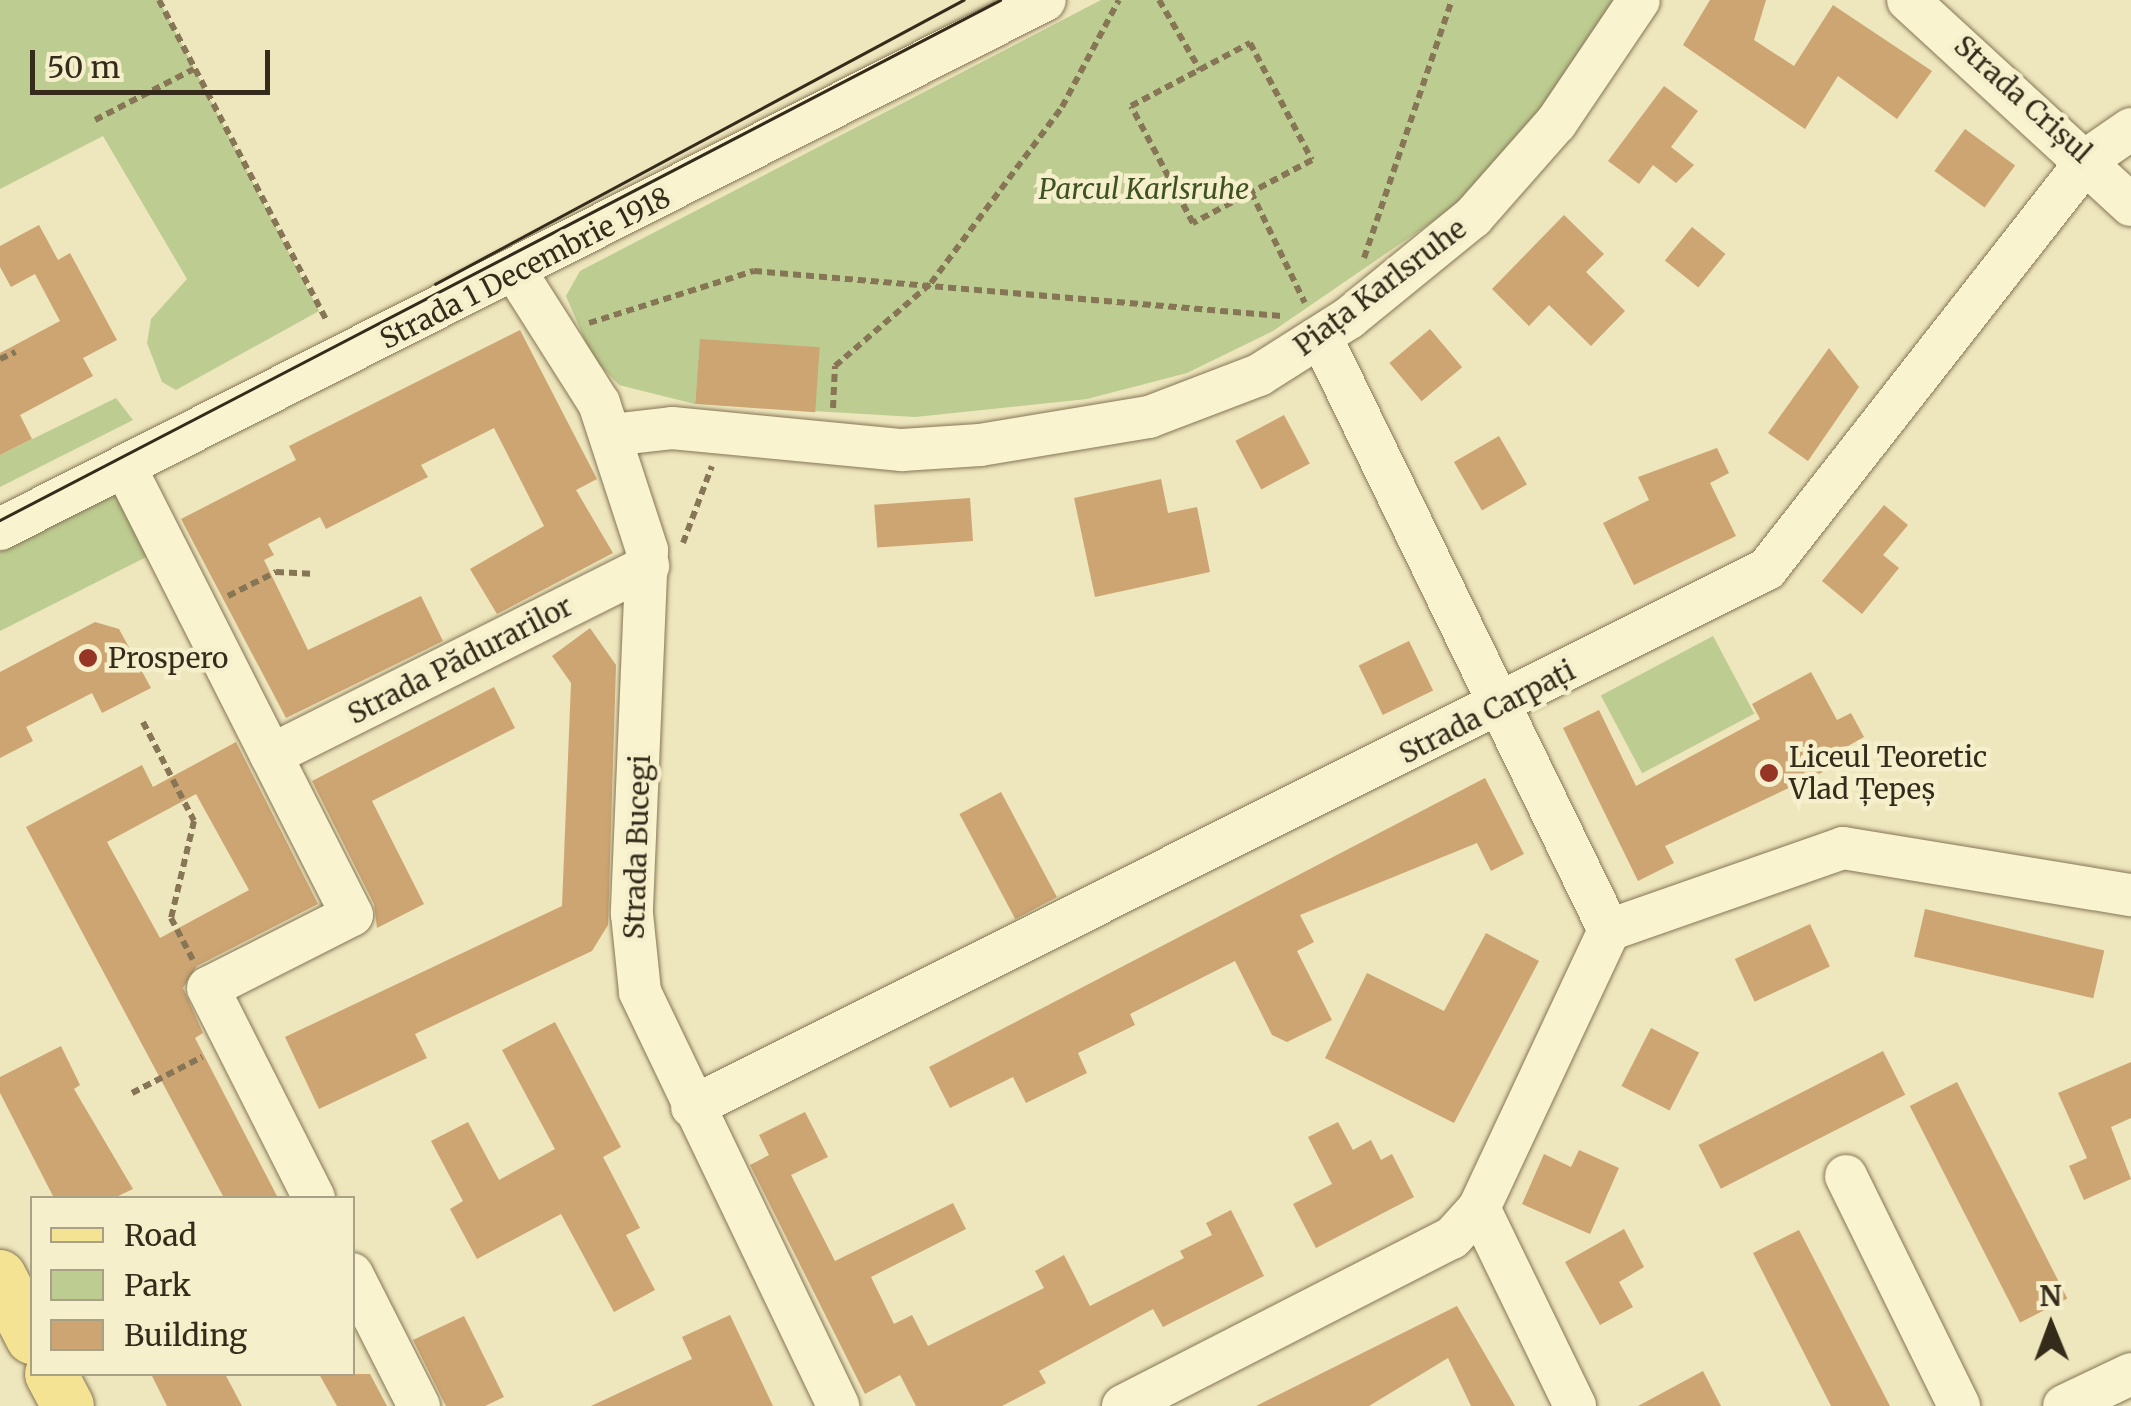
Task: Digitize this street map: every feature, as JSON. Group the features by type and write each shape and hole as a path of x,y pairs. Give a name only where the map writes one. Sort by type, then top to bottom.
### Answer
{"main road":[{"path":"0,1276 30,1334"},
{"path":"52,1376 68,1406"}],"street":[{"name":"Strada 1 Decembrie 1918","path":"0,529 517,274 1045,0"},
{"name":"Piața Karlsruhe","path":"611,435 724,433 902,450 1062,437 1210,395 1404,277 1514,175 1639,0"},
{"name":"Strada Crișul","path":"1908,0 2089,158 2131,204"},
{"name":"Strada Carpați","path":"692,1107 1500,706 1767,568 2089,158 2131,129"},
{"name":"Strada Bucegi","path":"517,274 557,334 611,435 662,565 633,962 648,1018 838,1406"},
{"path":"1317,328 1610,930"},
{"path":"125,467 352,915 208,988 313,1196"},
{"name":"Strada Pădurarilor","path":"271,755 662,565"},
{"path":"1122,1406 1452,1238 1479,1208 1610,930 1843,848 2130,897"},
{"path":"1846,1176 1959,1406"},
{"path":"1479,1208 1575,1406"},
{"path":"355,1280 419,1406"},
{"path":"2064,1406 2131,1374"}],"path":[{"path":"159,0 327,322"},
{"path":"832,444 835,366 931,283 1062,107 1119,0"},
{"path":"1158,0 1200,70"},
{"path":"1359,273 1452,0"},
{"path":"1250,44 1312,160 1251,192 1193,223 1131,106 1250,44"},
{"path":"94,120 194,69"},
{"path":"1251,192 1317,328"},
{"path":"557,334 754,271 931,283 1317,328"},
{"path":"0,359 16,352"},
{"path":"662,565 724,433"},
{"path":"198,611 276,572 311,574"},
{"path":"143,722 194,821 171,918 208,988"},
{"path":"132,1092 234,1041"}],"green space":[{"path":"0,0 159,0 319,311 176,390 162,382 147,343 151,319 187,279 103,136 0,189"},
{"name":"Parcul Karlsruhe","path":"1101,0 1617,0 1538,116 1461,202 1273,331 1187,373 1087,399 915,417 695,404 619,385 592,357 566,296 580,271"},
{"path":"116,398 133,420 0,487 0,455"},
{"path":"125,467 166,547 0,631 0,529"},
{"path":"1713,636 1754,714 1642,773 1601,696"}],"building":[{"path":"1710,0 1766,0 1754,40 1794,66 1833,5 1932,71 1897,119 1838,76 1805,129 1683,45"},
{"path":"1664,86 1698,111 1671,147 1694,165 1676,183 1653,165 1639,184 1608,161"},
{"path":"1965,129 2015,165 1985,208 1934,171"},
{"path":"1564,215 1604,254 1586,272 1625,311 1591,346 1549,305 1529,326 1492,289"},
{"path":"39,225 58,260 70,253 117,340 83,358 93,376 20,415 32,439 0,455 0,353 60,321 35,274 11,287 0,267 0,246"},
{"path":"1692,227 1725,254 1698,287 1665,260"},
{"path":"1430,329 1462,367 1422,401 1389,363"},
{"path":"520,330 597,479 576,490 613,553 497,614 470,569 544,526 494,428 421,465 428,477 326,529 320,517 268,544 274,555 264,560 308,650 421,596 443,641 286,718 181,519 296,460 289,446"},
{"path":"700,339 820,347 815,412 695,404"},
{"path":"1829,348 1859,387 1808,461 1768,433"},
{"path":"1284,415 1310,464 1261,489 1235,441"},
{"path":"1499,436 1527,484 1482,510 1454,462"},
{"path":"1717,448 1729,473 1710,483 1736,536 1634,585 1603,523 1649,500 1638,477"},
{"path":"1161,479 1168,513 1197,507 1210,572 1095,597 1074,498"},
{"path":"970,498 973,541 877,548 874,505"},
{"path":"1884,505 1908,525 1883,555 1899,568 1862,614 1822,581"},
{"path":"95,622 119,629 151,688 102,713 92,693 26,727 33,741 0,758 0,672"},
{"path":"590,628 616,665 608,925 592,951 415,1034 427,1058 319,1109 285,1037 562,906 571,683 552,656"},
{"path":"1409,641 1433,690 1383,715 1359,666"},
{"name":"Liceul Teoretic Vlad Țepeș","path":"1811,672 1837,720 1851,713 1864,737 1818,763 1823,772 1665,846 1674,863 1638,881 1563,728 1599,710 1636,786 1760,719 1752,704"},
{"path":"494,687 515,728 372,801 424,904 377,928 374,904 312,781"},
{"path":"236,742 318,904 197,966 183,988 203,1033 195,1038 277,1196 223,1196 26,827 142,765 153,787","holes":["196,794 249,890 160,938 107,842"]},
{"path":"1485,778 1524,854 1491,871 1477,843 1300,915 1314,942 1297,951 1332,1020 1287,1042 1272,1035 1235,961 1130,1014 1135,1025 1078,1053 1087,1073 1026,1103 1013,1077 950,1108 929,1067"},
{"path":"1001,792 1057,897 1015,919 960,814"},
{"path":"1925,909 2104,950 2093,998 1914,957"},
{"path":"1810,924 1830,967 1755,1002 1735,959"},
{"path":"1486,933 1539,961 1454,1123 1325,1058 1367,973 1444,1011"},
{"path":"555,1022 621,1147 603,1157 640,1228 626,1235 655,1290 614,1312 561,1214 477,1259 450,1209 463,1201 431,1141 468,1122 499,1180 555,1149 502,1050"},
{"path":"1651,1028 1699,1053 1670,1110 1621,1086"},
{"path":"61,1046 80,1085 74,1089 133,1189 118,1196 53,1196 0,1093 0,1077"},
{"path":"1883,1051 1905,1095 1721,1189 1699,1145"},
{"path":"2131,1062 2131,1118 2111,1127 2131,1179 2084,1200 2069,1166 2087,1158 2058,1093"},
{"path":"1957,1082 2067,1299 2020,1323 1910,1106"},
{"path":"805,1112 828,1157 791,1175 835,1261 953,1203 966,1229 871,1277 894,1324 912,1315 928,1346 1044,1288 1035,1271 1064,1255 1090,1306 1184,1258 1180,1251 1212,1235 1206,1223 1231,1210 1264,1276 1163,1327 1153,1309 1039,1371 1046,1383 1002,1406 916,1406 900,1375 865,1394 750,1165 769,1155 759,1135"},
{"path":"1338,1122 1353,1150 1371,1140 1381,1160 1392,1154 1414,1197 1316,1248 1293,1204 1332,1184 1308,1137"},
{"path":"1579,1150 1619,1168 1590,1234 1522,1204 1544,1154 1571,1167"},
{"path":"1624,1229 1644,1267 1619,1282 1633,1307 1600,1325 1565,1262"},
{"path":"1799,1230 1890,1406 1831,1406 1753,1253"},
{"path":"1457,1306 1515,1406 1471,1406 1448,1358 1369,1406 1256,1406"},
{"path":"730,1315 773,1406 591,1406 692,1359 682,1337"},
{"path":"464,1316 504,1397 485,1406 446,1406 413,1340"},
{"path":"1703,1371 1721,1406 1638,1406"},
{"path":"370,1374 387,1406 337,1406 320,1376"},
{"path":"152,1376 226,1376 242,1406 167,1406"}],"tram line":[{"path":"435,284 963,0"},
{"path":"0,520 1000,0"}],"place":[{"name":"Prospero","path":"88,658"},
{"name":"Liceul Teoretic Vlad Țepeș","path":"1769,773"}]}
